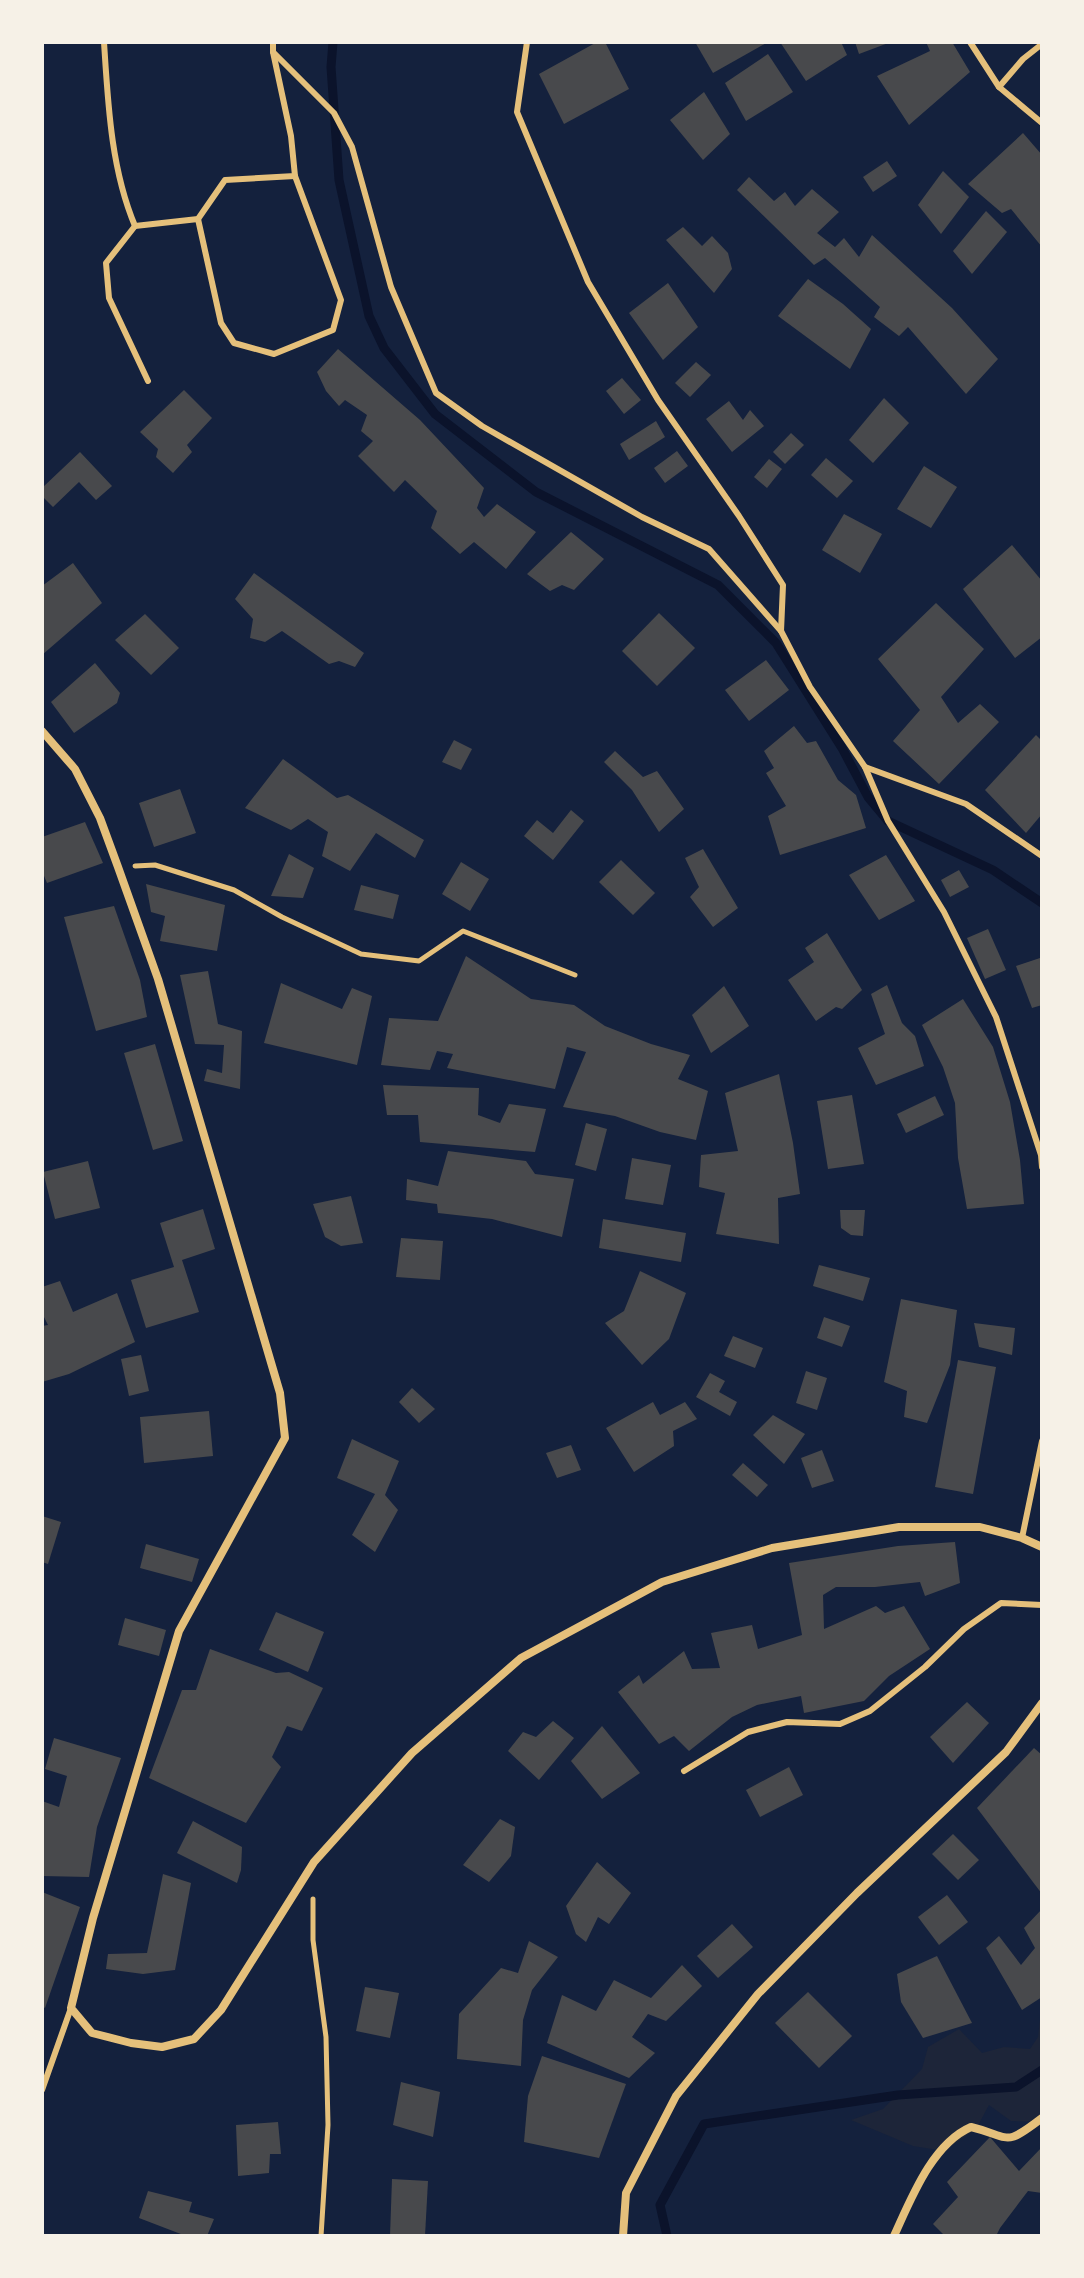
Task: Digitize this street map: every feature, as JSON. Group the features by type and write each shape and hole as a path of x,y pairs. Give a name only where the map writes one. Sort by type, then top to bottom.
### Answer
{"street":[{"path":"42,731 75,769 100,818 158,979 276,1379 285,1438 179,1631 93,1918 71,2008 92,2033 162,2047 194,2039 221,2010 314,1862 412,1753 521,1658 662,1582 772,1548 899,1527 980,1527 1022,1538 1042,1547"},
{"path":"623,2236 626,2193 676,2096 758,1994 857,1893 1006,1752 1042,1703"},
{"path":"894,2236 919,2180 957,2133 971,2127 1002,2139 1014,2137 1042,2118"}],"lane":[{"path":"104,42 115,158 125,202 135,226"},
{"path":"273,42 291,136 295,176 341,300 333,330 274,354 234,343 221,323 198,219 225,180 295,176"},
{"path":"527,42 517,112 588,282 658,400 783,585 781,631"},
{"path":"970,42 999,87 1042,123"},
{"path":"999,87 1023,59 1042,44"},
{"path":"273,52 334,113 352,147 391,287 436,393 482,426 642,517 709,549 781,631 810,687 865,767 888,821 944,912 996,1017 1041,1155 1042,1167"},
{"path":"148,381 109,298 106,263 135,226 198,219"},
{"path":"865,767 966,804 1042,856"},
{"path":"1022,1538 1042,1441"},
{"path":"684,1771 748,1732 787,1722 840,1724 870,1711 925,1667 964,1629 1001,1603 1042,1605"},
{"path":"42,2090 71,2008"}],"path":[{"path":"118,867 155,865 234,890 282,917 361,954 419,961 463,931 575,975"},
{"path":"314,1862 313,1940 326,2037 328,2125 321,2236"}],"shaded area":[{"path":"1040,2020 1040,2122 1011,2121 989,2105 976,2129 944,2151 913,2146 851,2120 883,2109 922,2069 928,2047 959,2029 982,2053 1004,2047 1030,2049 1038,2037"}],"building":[{"path":"597,42 605,42 629,89 564,124 539,74"},
{"path":"695,42 768,42 713,73"},
{"path":"780,42 841,42 847,55 806,81"},
{"path":"855,42 891,42 859,54"},
{"path":"926,42 952,42 970,72 909,125 877,76 930,51"},
{"path":"768,54 793,92 746,121 725,83"},
{"path":"704,92 730,134 703,160 670,120"},
{"path":"1023,133 1042,155 1042,247 1011,209 1002,213 968,184"},
{"path":"887,161 897,176 873,192 863,177"},
{"path":"943,171 969,197 941,234 918,205"},
{"path":"749,177 774,201 785,192 795,206 812,189 839,212 817,233 835,247 844,238 859,257 872,235 952,308 998,359 966,394 908,327 899,336 874,317 880,307 825,258 814,265 737,190"},
{"path":"986,211 1007,232 972,274 953,251"},
{"path":"683,227 702,246 712,236 728,253 732,269 714,293 666,240"},
{"path":"808,279 871,329 850,369 778,316"},
{"path":"668,283 698,327 663,360 629,313"},
{"path":"338,349 420,420 484,488 477,508 484,517 497,504 536,532 506,569 474,542 460,554 431,528 437,511 405,480 394,492 358,456 373,441 361,431 367,415 345,400 339,406 326,391 317,372"},
{"path":"696,362 711,375 690,397 675,383"},
{"path":"622,378 641,400 624,414 606,391"},
{"path":"184,390 212,418 187,445 192,452 173,473 156,457 158,449 140,432"},
{"path":"884,398 909,423 873,463 849,440"},
{"path":"729,401 743,420 750,410 764,426 732,452 706,419"},
{"path":"656,421 665,437 629,460 620,444"},
{"path":"791,433 804,445 785,464 773,452"},
{"path":"677,451 688,466 665,483 654,468"},
{"path":"80,452 112,486 96,500 79,482 53,507 42,496 42,488"},
{"path":"826,458 853,481 837,498 811,475"},
{"path":"769,459 782,469 767,488 754,477"},
{"path":"924,466 957,487 931,528 897,509"},
{"path":"844,514 882,534 860,573 822,550"},
{"path":"571,532 604,559 574,590 562,585 550,591 527,574"},
{"path":"1012,545 1042,581 1042,637 1015,658 963,589"},
{"path":"73,563 102,603 42,655 42,586"},
{"path":"254,573 364,653 355,667 339,661 329,664 282,631 265,642 250,638 253,619 235,599"},
{"path":"936,603 984,649 941,697 958,723 980,704 999,722 939,784 893,741 920,710 878,659"},
{"path":"659,613 695,648 657,686 622,651"},
{"path":"145,614 179,648 151,675 115,640"},
{"path":"766,660 789,690 749,721 725,690"},
{"path":"95,663 120,693 117,703 74,733 51,702"},
{"path":"794,726 807,743 816,741 838,780 856,795 866,828 780,855 768,816 786,806 766,773 774,768 764,751"},
{"path":"1036,735 1042,741 1042,814 1026,833 985,790"},
{"path":"454,740 472,749 461,770 442,762"},
{"path":"615,751 643,777 657,771 684,809 659,832 632,790 604,762"},
{"path":"283,759 337,798 348,795 424,840 415,858 376,833 350,871 322,856 328,832 308,819 291,830 245,808"},
{"path":"180,789 196,833 154,847 139,803"},
{"path":"571,810 584,821 553,860 524,836 537,820 553,833"},
{"path":"85,822 103,863 47,883 42,871 42,837"},
{"path":"703,849 738,908 713,927 690,897 699,887 685,858"},
{"path":"289,854 314,868 303,898 271,896"},
{"path":"886,855 915,901 879,920 849,875"},
{"path":"621,860 655,893 633,915 599,882"},
{"path":"461,862 489,879 470,911 442,894"},
{"path":"959,870 969,887 950,897 941,880"},
{"path":"146,884 225,905 217,951 160,941 165,916 151,912"},
{"path":"361,885 399,895 393,919 354,910"},
{"path":"114,906 140,980 147,1017 96,1031 64,917"},
{"path":"988,929 1006,970 985,979 967,938"},
{"path":"827,933 862,990 842,1009 836,1007 816,1021 788,980 814,962 805,948"},
{"path":"466,956 531,999 574,1005 605,1026 690,1055 678,1079 708,1091 696,1140 660,1132 615,1116 563,1107 586,1052 567,1047 555,1089 447,1068 453,1054 437,1051 430,1070 381,1065 389,1018 438,1021"},
{"path":"1040,958 1042,1005 1032,1008 1016,966"},
{"path":"208,971 218,1024 242,1031 240,1089 204,1081 207,1069 222,1073 224,1045 195,1044 180,975"},
{"path":"281,983 342,1009 352,988 372,996 357,1065 264,1043"},
{"path":"887,985 902,1023 915,1036 924,1066 876,1085 858,1048 885,1034 871,994"},
{"path":"724,986 749,1026 711,1053 692,1015"},
{"path":"963,999 993,1047 1010,1102 1024,1204 967,1209 958,1158 955,1103 943,1067 922,1025"},
{"path":"155,1044 183,1141 153,1150 124,1053"},
{"path":"779,1074 800,1194 778,1198 779,1244 716,1234 725,1193 699,1187 701,1155 738,1151 725,1093"},
{"path":"383,1085 479,1088 478,1115 500,1123 509,1104 546,1109 535,1152 420,1142 418,1115 387,1115"},
{"path":"852,1095 864,1164 828,1169 817,1101"},
{"path":"935,1096 944,1115 906,1133 897,1114"},
{"path":"586,1123 607,1129 596,1171 575,1165"},
{"path":"448,1151 526,1161 535,1174 574,1179 562,1237 492,1219 438,1213 437,1204 406,1200 407,1179 438,1186"},
{"path":"632,1158 671,1165 663,1205 625,1199"},
{"path":"88,1161 100,1208 55,1219 43,1172"},
{"path":"351,1196 363,1243 341,1246 325,1237 313,1204"},
{"path":"203,1209 215,1249 182,1260 199,1312 146,1328 131,1280 174,1267 160,1223"},
{"path":"840,1210 865,1210 863,1236 851,1235 841,1228"},
{"path":"603,1219 686,1233 681,1262 599,1248"},
{"path":"401,1238 443,1241 440,1280 396,1277"},
{"path":"819,1265 870,1278 863,1301 813,1286"},
{"path":"640,1271 686,1293 669,1339 642,1365 605,1323 624,1311"},
{"path":"60,1281 73,1312 117,1293 135,1342 69,1374 42,1382 42,1326 48,1325 42,1313 42,1287"},
{"path":"901,1299 957,1310 950,1365 927,1423 904,1417 907,1391 884,1382"},
{"path":"824,1317 850,1326 842,1347 817,1338"},
{"path":"974,1323 1015,1328 1012,1355 979,1347"},
{"path":"733,1336 763,1348 755,1368 724,1356"},
{"path":"141,1355 149,1391 129,1396 121,1359"},
{"path":"958,1360 996,1367 973,1494 935,1487"},
{"path":"806,1371 827,1378 817,1410 796,1403"},
{"path":"710,1373 725,1381 719,1392 737,1402 730,1416 696,1397"},
{"path":"412,1388 435,1409 419,1423 399,1402"},
{"path":"653,1402 660,1415 685,1402 697,1419 673,1431 674,1446 634,1472 606,1428"},
{"path":"209,1411 213,1456 144,1463 140,1417"},
{"path":"773,1415 805,1434 784,1464 753,1435"},
{"path":"352,1439 399,1461 385,1495 398,1510 375,1552 352,1535 375,1494 337,1478"},
{"path":"571,1445 581,1470 557,1478 546,1453"},
{"path":"822,1450 834,1481 812,1488 801,1458"},
{"path":"743,1463 768,1485 757,1497 732,1475"},
{"path":"42,1516 61,1522 48,1564 42,1562"},
{"path":"955,1542 960,1583 925,1596 920,1582 836,1587 823,1595 824,1629 876,1606 885,1613 904,1606 930,1649 889,1676 864,1701 804,1713 801,1696 757,1705 732,1717 689,1751 674,1736 659,1744 618,1692 639,1675 643,1684 684,1651 692,1669 720,1668 711,1633 752,1625 758,1649 802,1635 789,1563 898,1546"},
{"path":"146,1544 199,1559 192,1582 140,1568"},
{"path":"276,1612 324,1632 308,1672 259,1650"},
{"path":"125,1618 166,1630 159,1656 118,1645"},
{"path":"210,1649 276,1673 289,1672 323,1688 302,1731 287,1726 272,1757 281,1767 246,1823 149,1778 182,1690 196,1690"},
{"path":"967,1702 989,1723 953,1763 930,1737"},
{"path":"553,1721 574,1738 539,1780 508,1751 523,1732 536,1737"},
{"path":"602,1726 640,1773 602,1799 571,1761"},
{"path":"54,1738 121,1758 97,1827 89,1877 42,1876 42,1801 59,1807 67,1776 45,1769"},
{"path":"1034,1748 1042,1755 1042,1894 977,1808"},
{"path":"789,1767 803,1795 760,1817 746,1790"},
{"path":"500,1819 515,1827 511,1856 489,1882 463,1865"},
{"path":"193,1821 242,1847 237,1883 177,1853"},
{"path":"953,1834 979,1860 958,1880 932,1854"},
{"path":"597,1862 631,1893 609,1924 598,1917 586,1942 576,1934 566,1906"},
{"path":"163,1874 191,1883 175,1970 143,1974 106,1969 108,1954 147,1953"},
{"path":"42,1892 80,1907 45,2008 42,2006"},
{"path":"947,1895 968,1922 939,1945 918,1917"},
{"path":"1042,1909 1042,1997 1022,2010 986,1948 999,1936 1021,1965 1035,1948 1024,1928"},
{"path":"732,1924 753,1947 718,1978 697,1956"},
{"path":"529,1941 558,1957 532,1990 523,2020 521,2066 457,2059 459,2014 501,1968 518,1973"},
{"path":"937,1956 972,2023 923,2038 901,2002 897,1974"},
{"path":"682,1965 702,1986 666,2021 648,2014 632,2037 655,2053 629,2078 547,2043 562,1995 596,2011 614,1980 651,1998"},
{"path":"365,1987 399,1993 390,2038 356,2031"},
{"path":"808,1992 852,2036 819,2068 775,2023"},
{"path":"542,2056 626,2084 599,2158 524,2142 528,2096"},
{"path":"401,2082 440,2092 433,2137 393,2125"},
{"path":"278,2122 281,2154 270,2154 269,2173 238,2176 236,2125"},
{"path":"990,2137 1019,2171 1042,2147 1042,2193 1028,2191 996,2236 945,2236 933,2224 958,2197 947,2182"},
{"path":"392,2179 428,2181 425,2236 390,2236"},
{"path":"148,2191 192,2202 189,2212 214,2219 207,2236 186,2236 139,2218"}],"waterway":[{"path":"333,42 331,67 339,180 369,316 384,348 435,414 536,492 718,585 776,643 842,748 868,797 888,821 993,870 1042,903"},
{"path":"667,2236 660,2205 704,2124 898,2095 1016,2087 1042,2070"}]}
